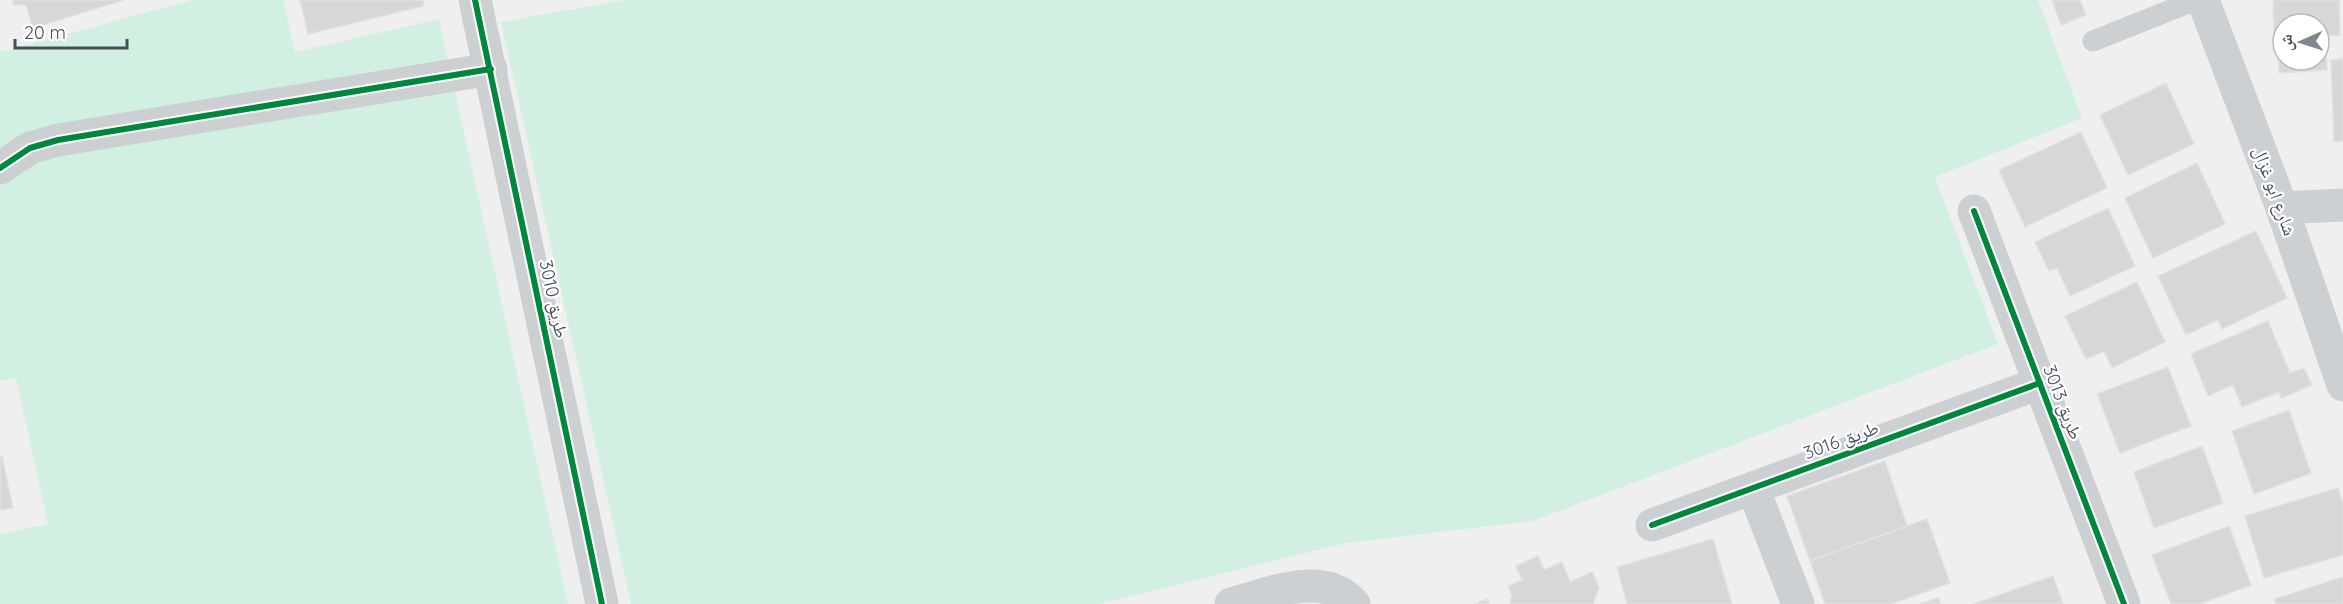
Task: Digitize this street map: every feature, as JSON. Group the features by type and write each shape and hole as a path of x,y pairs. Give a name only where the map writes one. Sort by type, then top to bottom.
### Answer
{"street":[{"name":"طريق 3010","path":"476,0 602,604"},
{"name":"شارع ابو غزال","path":"2203,0 2282,208 2343,385"},
{"path":"2,157 58,140 491,69"},
{"path":"2282,208 2343,206"},
{"name":"طريق 3013","path":"1974,211 2124,604"},
{"name":"طريق 3016","path":"1652,525 2040,383"},
{"path":"1753,488 1798,604"},
{"path":"1230,604 1305,585 1349,598"}],"lane":[{"path":"2093,41 2196,0"}],"green space":[{"path":"192,0 283,0 295,52 439,19 568,604 0,604 0,534 48,524 16,378 0,381 0,47 1,52"},
{"path":"624,0 2038,0 2082,118 1935,177 1998,344 1533,521 1347,543 1098,604 631,604 501,22"}],"building":[{"path":"13,0 124,0 33,28 26,5 13,5"},
{"path":"300,0 423,0 424,6 308,34"},
{"path":"2052,0 2080,0 2086,15 2061,25"},
{"path":"2273,0 2339,0 2340,35 2331,35 2331,12 2273,12"},
{"path":"2343,59 2343,141 2334,142 2331,60"},
{"path":"2166,83 2194,144 2128,175 2100,115"},
{"path":"2081,132 2107,188 2025,227 1999,170"},
{"path":"2197,163 2225,224 2153,258 2125,198"},
{"path":"2108,208 2135,266 2070,296 2057,268 2049,271 2035,242"},
{"path":"2256,231 2287,298 2222,329 2218,320 2186,335 2158,276"},
{"path":"2137,282 2165,342 2112,368 2104,351 2086,359 2065,316"},
{"path":"2268,321 2290,373 2304,368 2312,385 2281,398 2279,392 2242,407 2233,385 2208,396 2191,354"},
{"path":"2168,367 2191,426 2120,453 2097,394"},
{"path":"2289,410 2311,473 2254,494 2232,431"},
{"path":"2202,446 2223,503 2154,528 2134,472"},
{"path":"0,456 2,456 13,508 0,510"},
{"path":"1885,461 1907,526 1810,561 1787,496"},
{"path":"2338,488 2343,504 2343,555 2264,578 2245,516"},
{"path":"1927,519 1950,583 1891,604 1825,604 1810,561"},
{"path":"2229,526 2251,585 2200,604 2171,604 2152,555"},
{"path":"1713,539 1732,604 1627,604 1617,567"},
{"path":"1538,556 1544,570 1562,562 1570,582 1592,572 1599,587 1593,604 1510,604 1512,596 1508,586 1522,580 1516,566"},
{"path":"2053,576 2063,604 1973,604"},
{"path":"2343,577 2343,604 2276,604 2274,599"},
{"path":"1938,598 1941,604 1920,604"},
{"path":"1487,599 1489,604 1474,604"}],"cycle path":[{"path":"475,0 602,604"},
{"path":"0,168 30,148 58,140 491,69"},
{"path":"1974,211 2124,604"},
{"path":"1652,525 2040,383"}]}
